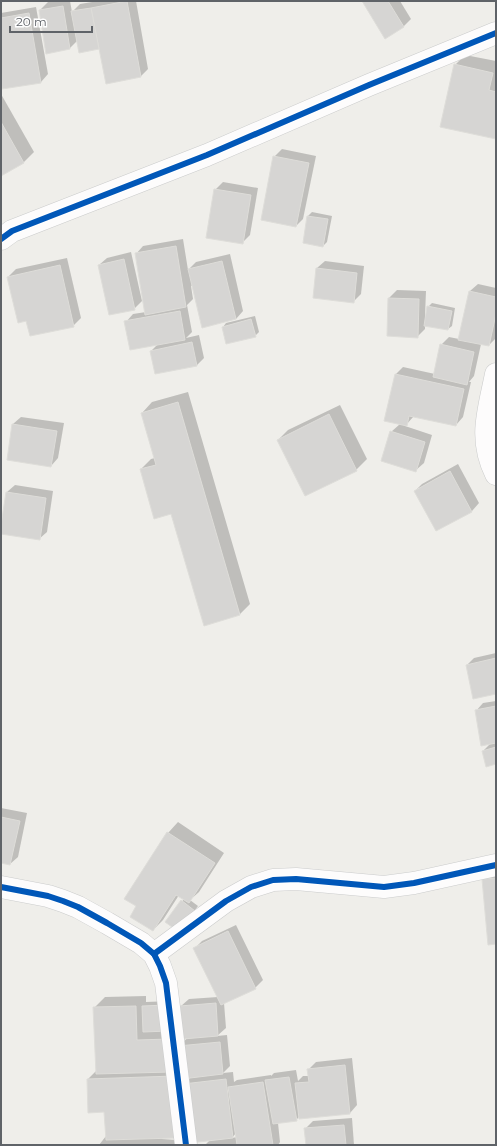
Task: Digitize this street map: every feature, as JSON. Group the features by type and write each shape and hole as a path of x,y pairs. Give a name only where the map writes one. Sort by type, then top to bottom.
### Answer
{"street":[{"path":"1,239 12,231 207,155 369,85 496,33"},
{"path":"496,374 486,425 487,450 496,474"},
{"path":"154,954 226,901 251,887 273,880 296,879 384,887 414,883 496,865"},
{"path":"1,887 48,896 78,907 141,942 154,954 166,983 186,1145"}],"building":[{"path":"127,1 141,77 106,84 91,8"},
{"path":"362,1 388,1 404,27 385,39"},
{"path":"63,6 70,49 46,54 39,10"},
{"path":"91,8 99,49 79,53 71,11"},
{"path":"29,13 41,83 2,89 1,18"},
{"path":"454,64 493,73 489,90 496,92 496,139 440,127"},
{"path":"1,122 24,163 1,176"},
{"path":"273,156 309,163 296,227 261,220"},
{"path":"214,189 251,195 243,244 206,238"},
{"path":"307,216 328,219 323,247 303,243"},
{"path":"176,246 186,307 145,315 135,253"},
{"path":"124,259 135,310 109,315 98,265"},
{"path":"222,261 236,319 202,328 188,269"},
{"path":"60,265 74,327 30,336 26,321 18,323 7,277"},
{"path":"316,268 357,273 354,303 313,298"},
{"path":"469,291 496,297 496,314 489,346 458,340"},
{"path":"388,298 419,299 418,338 387,336"},
{"path":"427,306 452,311 448,330 424,326"},
{"path":"180,311 185,340 130,350 124,321"},
{"path":"251,319 256,337 226,344 222,327"},
{"path":"192,342 197,366 155,374 150,351"},
{"path":"440,344 474,352 467,385 433,377"},
{"path":"395,374 464,389 456,426 409,416 407,426 384,421"},
{"path":"178,402 240,615 204,626 171,514 154,519 140,469 156,465 141,413"},
{"path":"329,414 357,471 305,496 277,440"},
{"path":"12,424 57,431 51,467 7,460"},
{"path":"390,431 425,442 416,472 381,461"},
{"path":"450,471 472,512 436,531 414,491"},
{"path":"6,492 46,498 40,540 1,534"},
{"path":"496,658 496,694 473,699 466,665"},
{"path":"496,706 496,743 481,746 475,710"},
{"path":"496,747 496,764 486,767 482,751"},
{"path":"1,817 20,821 10,865 1,863"},
{"path":"167,832 215,863 189,903 176,895 153,931 130,917 136,906 124,899"},
{"path":"496,878 496,944 488,945 482,879"},
{"path":"181,900 195,911 179,932 165,922"},
{"path":"228,931 256,989 221,1005 193,948"},
{"path":"216,1003 218,1036 183,1039 180,1006"},
{"path":"167,1005 169,1031 143,1032 142,1006"},
{"path":"136,1006 137,1040 169,1039 171,1072 96,1074 93,1007"},
{"path":"220,1042 223,1074 182,1079 178,1046"},
{"path":"345,1065 350,1114 299,1119 295,1083 309,1082 307,1069"},
{"path":"174,1076 176,1138 106,1140 104,1112 88,1113 87,1079"},
{"path":"289,1077 297,1121 273,1124 265,1080"},
{"path":"226,1079 233,1138 190,1143 183,1084"},
{"path":"263,1082 273,1145 237,1145 228,1087"},
{"path":"344,1125 346,1145 306,1145 304,1128"}],"cycle path":[{"path":"1,239 12,231 207,155 369,85 496,33"},
{"path":"154,954 226,901 251,887 273,880 296,879 384,887 414,883 496,865"},
{"path":"1,887 48,896 78,907 141,943 154,954 166,983 186,1145"}]}
